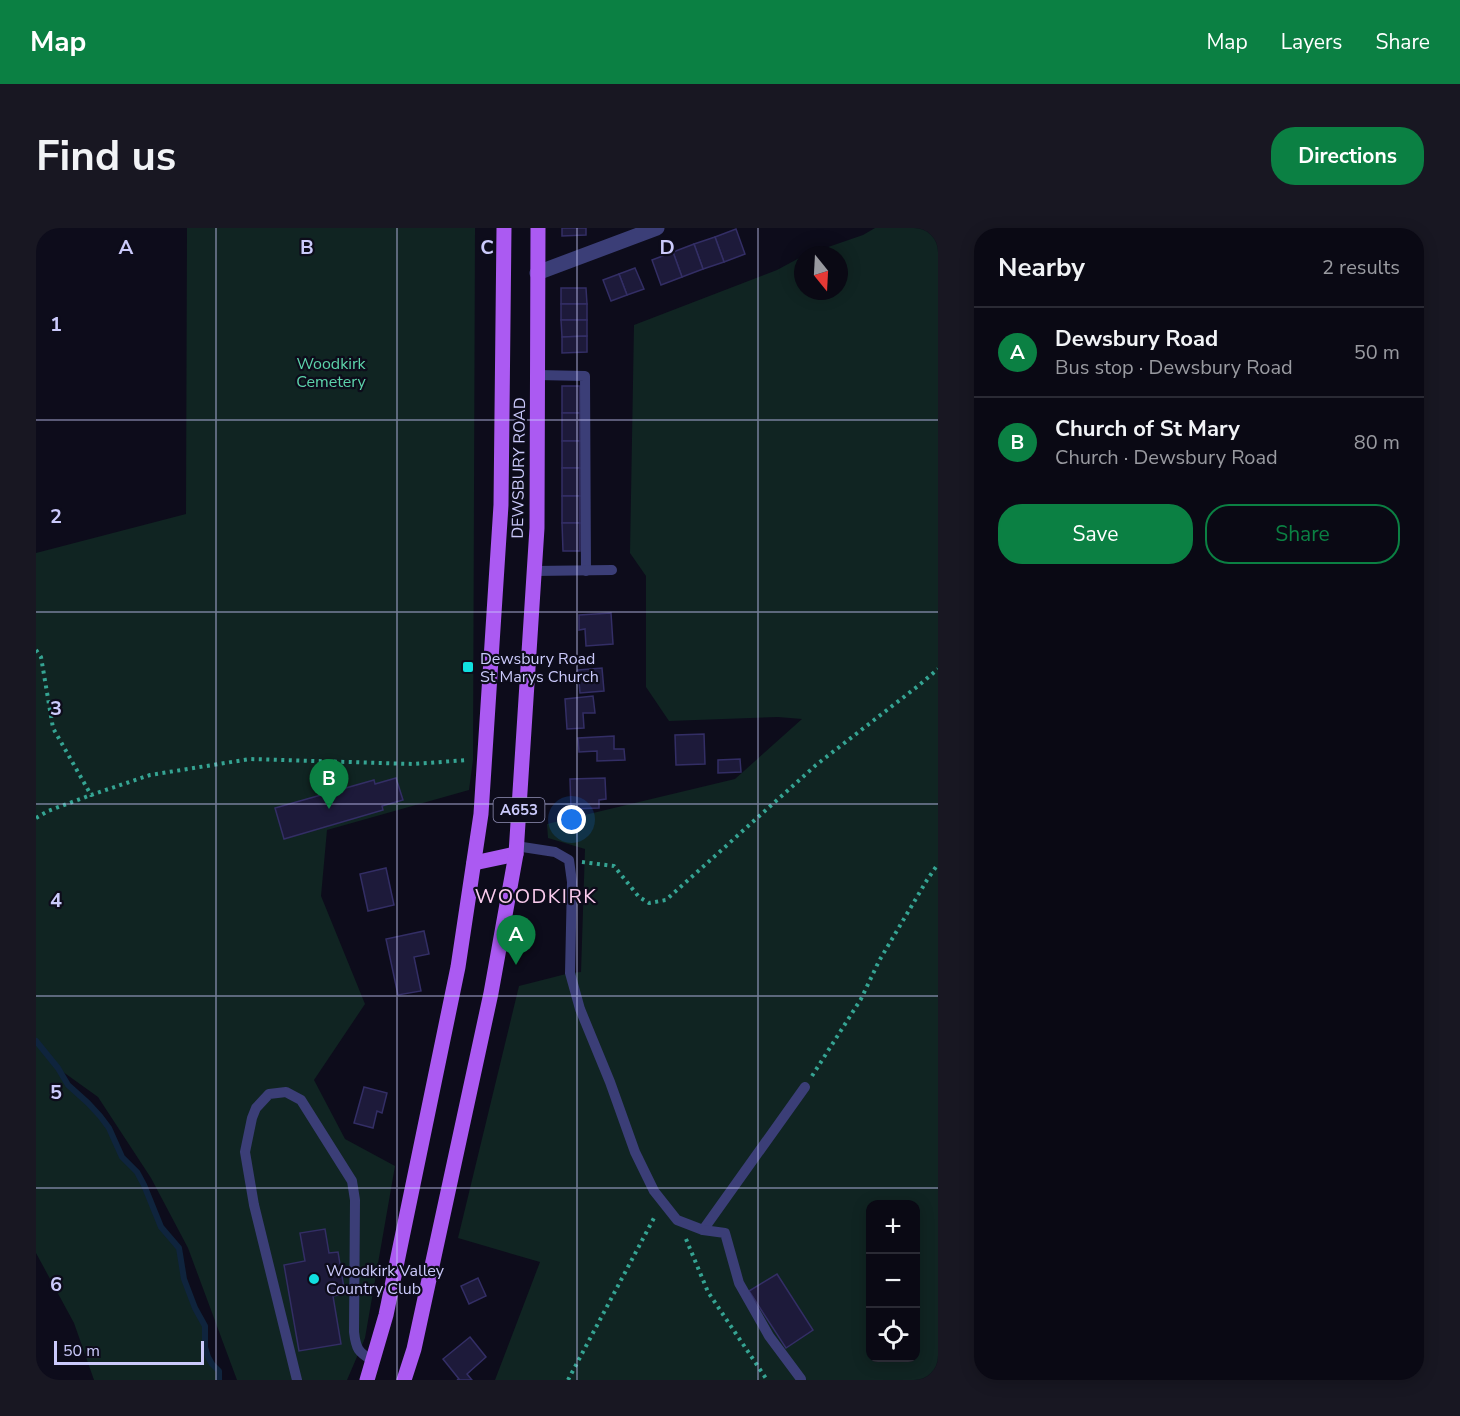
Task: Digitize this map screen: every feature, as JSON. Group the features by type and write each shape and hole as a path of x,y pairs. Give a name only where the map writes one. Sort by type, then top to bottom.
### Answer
{"main road":[{"name":"DEWSBURY ROAD","path":"367,1380 386,1315 458,967 481,814 501,506 504,228"},
{"name":"DEWSBURY ROAD","path":"404,1380 414,1349 491,993 516,850 537,528 538,228"},
{"path":"474,863 516,850"}],"street":[{"path":"537,273 657,228"}],"lane":[{"path":"537,375 585,376 586,571"},
{"path":"534,571 612,570"},
{"path":"516,850 555,852 569,860 572,882 570,973 580,1009 635,1152 654,1191 677,1220 703,1230 725,1233 739,1283 770,1336 801,1379"},
{"path":"703,1230 805,1087"},
{"path":"297,1380 254,1205 245,1152 256,1108 269,1094 286,1092 301,1100 352,1180 355,1200 354,1332 356,1347 373,1361"}],"path":[{"path":"36,650 41,657 53,728 91,795"},
{"path":"569,860 614,866 639,897 649,903 666,900 816,765 938,669"},
{"path":"36,818 48,811 150,775 250,759 413,764 473,760"},
{"path":"805,1087 861,999 879,961 938,864"},
{"path":"568,1380 663,1202"},
{"path":"677,1220 690,1246 708,1293 767,1380"}],"green space":[{"name":"Woodkirk Cemetery","path":"187,228 475,228 473,760 469,790 327,830 321,896 365,1004 314,1080 345,1139 395,1166 365,1338 347,1380 237,1380 188,1248 151,1178 98,1097 59,1069 68,1085 88,1103 109,1128 122,1157 137,1172 144,1185 161,1227 179,1248 185,1279 195,1308 205,1326 205,1347 212,1364 219,1371 219,1380 94,1380 74,1323 36,1253 36,553 186,514"},
{"path":"875,228 938,228 938,1380 495,1380 540,1262 458,1238 519,986 581,972 585,849 548,838 547,824 735,779 802,719 778,717 669,721 646,687 646,576 630,553 634,325 777,270 794,261 794,300 848,300 848,246 831,246 863,235"}],"building":[{"path":"562,228 586,228 586,235 562,236"},
{"path":"736,229 745,254 724,262 715,237"},
{"path":"715,237 724,262 703,269 694,244"},
{"path":"694,244 703,269 682,277 673,252"},
{"path":"673,252 682,277 661,285 652,260"},
{"path":"635,268 644,289 627,295 619,274"},
{"path":"619,274 627,295 611,301 603,280"},
{"path":"561,288 586,288 587,304 561,304"},
{"path":"561,304 587,304 587,320 561,320"},
{"path":"561,320 587,320 587,336 562,337"},
{"path":"587,336 587,352 562,353 562,337"},
{"path":"562,386 580,386 580,413 562,413"},
{"path":"562,413 580,413 580,441 562,441"},
{"path":"562,441 580,441 580,468 562,468"},
{"path":"562,468 580,468 580,496 562,496"},
{"path":"562,496 580,496 580,523 562,523"},
{"path":"562,523 580,523 580,551 563,551"},
{"path":"611,613 613,644 586,646 585,629 579,630 579,615"},
{"path":"602,668 604,691 580,693 578,670"},
{"path":"593,696 595,713 583,713 584,728 567,729 565,699"},
{"path":"704,734 705,764 676,765 675,735"},
{"path":"614,736 614,749 624,749 625,760 597,761 597,751 579,752 578,738"},
{"path":"740,759 741,772 718,773 718,760"},
{"path":"396,778 403,800 382,806 383,810 284,839 275,808 374,780 375,784"},
{"path":"605,778 606,799 599,800 599,808 571,809 570,779"},
{"path":"386,868 394,905 368,911 360,874"},
{"path":"424,931 429,954 414,957 421,991 398,995 386,939"},
{"path":"364,1087 387,1093 382,1113 377,1111 373,1128 354,1123"},
{"name":"Woodkirk Valley Country Club","path":"325,1229 329,1253 338,1252 345,1294 333,1296 341,1344 299,1351 284,1265 305,1261 300,1233"},
{"path":"777,1274 813,1330 786,1348 749,1291"},
{"path":"478,1278 486,1296 469,1304 461,1286"},
{"path":"470,1337 486,1357 467,1374 472,1380 457,1380 459,1379 443,1359"}],"waterway":[{"path":"36,1041 58,1068 68,1085 88,1103 109,1128 122,1157 137,1172 144,1185 161,1227 179,1248 184,1279 205,1326 205,1347 212,1364 219,1371 219,1380"}],"place":[{"name":"Dewsbury Road St Marys Church","path":"468,667"},
{"name":"Church of St Mary","path":"329,809"},
{"name":"Dewsbury Road","path":"516,965"},
{"name":"Woodkirk Valley Country Club","path":"314,1279"}],"district":[{"name":"WOODKIRK","path":"536,896"}]}
